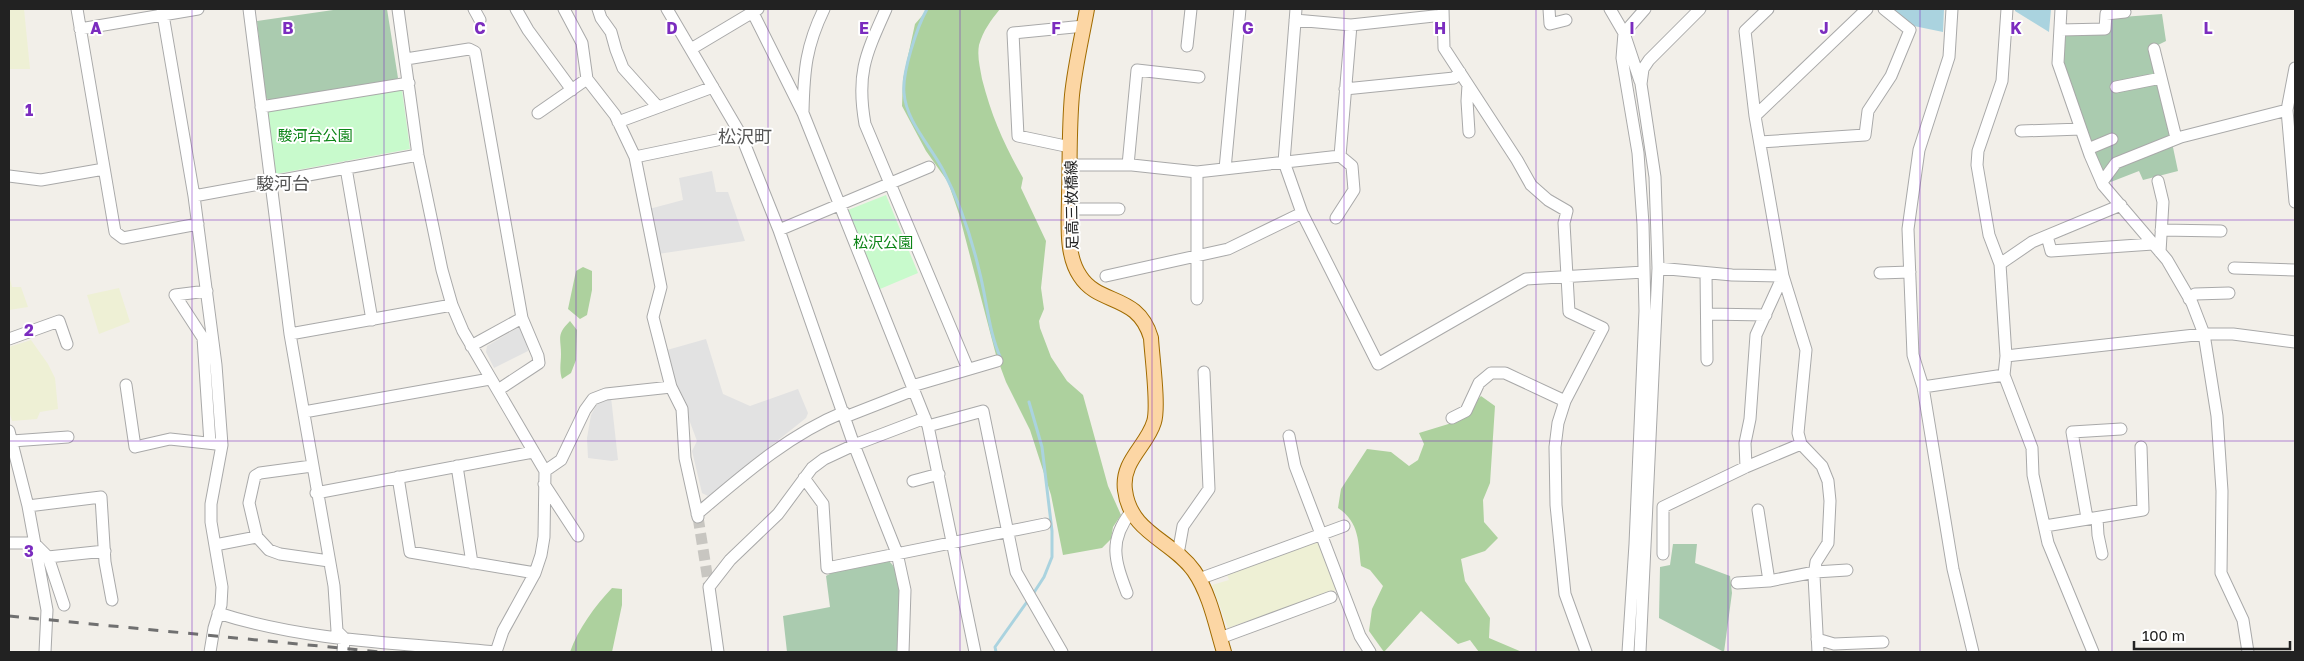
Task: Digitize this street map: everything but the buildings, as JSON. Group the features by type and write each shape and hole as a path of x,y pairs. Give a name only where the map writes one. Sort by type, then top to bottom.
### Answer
{"main road":[{"name":"足高三枚橋線","path":"1087,9 1072,94 1069,209 1073,258 1086,285 1137,312 1144,320 1151,338 1155,419 1149,434 1133,456 1125,476 1124,488 1130,512 1150,533 1178,554 1199,579 1224,652"}],"street":[{"path":"77,9 115,232 123,238 198,224"},
{"path":"80,29 163,12 198,9"},
{"path":"249,9 290,334 316,493 334,586 337,631 344,638 343,652"},
{"path":"218,613 276,629 344,638 496,652 503,631 534,573 544,538 545,470 471,346 452,305 440,261 418,155 410,83 398,9"},
{"path":"474,9 480,20"},
{"path":"516,9 528,30 572,90"},
{"path":"564,9 582,42 587,79 618,122 635,157 660,287 653,317 671,387 682,409 685,458 697,515 770,454 800,433 913,388 997,361"},
{"path":"598,9 601,18 611,32 624,68 658,107"},
{"path":"667,9 741,135 779,230 845,414 854,445 897,553 904,590 903,652"},
{"path":"803,113 806,54 814,29 824,9"},
{"path":"886,9 863,66 861,104 865,124 968,369"},
{"path":"1187,46 1191,9"},
{"path":"1225,169 1240,9"},
{"path":"1548,9 1550,24 1566,20"},
{"path":"1610,9 1624,33 1641,84 1655,177 1658,268 1640,652"},
{"path":"1628,652 1641,422 1644,272 1638,153 1622,58 1624,33 1645,9"},
{"path":"1641,84 1643,69 1648,60 1700,9"},
{"path":"1768,9 1745,31 1755,116 1783,276 1806,350 1798,433 1801,444 1822,466 1828,481 1830,510 1828,543 1816,562 1815,572 1818,652"},
{"path":"1755,116 1867,9"},
{"path":"1760,142 1865,135 1868,111 1891,76 1910,30 1884,9"},
{"path":"1952,9 1949,57 1919,150 1908,229 1913,355 1923,387 1953,569 1973,652"},
{"path":"2006,9 2002,81 1978,151 1977,165 1989,235 2000,264 2006,356 2004,375 2032,448 2033,475 2048,543 2093,652"},
{"path":"2061,9 2058,63 2080,129 2102,182 2167,260 2189,299 2204,334 2217,416 2222,491 2221,573 2243,620 2248,652"},
{"path":"691,49 754,10 803,113 927,422 975,652"},
{"path":"163,12 194,196 216,365 216,444 211,522 222,588 210,652"},
{"path":"1585,652 1565,594 1556,505 1555,447 1558,423 1565,401 1603,328 1569,312 1566,276 1564,223 1567,210 1548,200 1531,185 1444,48 1443,12 1350,25 1296,14 1284,162 1302,213 1378,364 1526,279 1566,276 1644,272"},
{"path":"2060,30 2105,29 2106,14 2125,12"},
{"path":"1340,156 1350,25"},
{"path":"1070,147 1018,136 1013,33 1084,26"},
{"path":"406,59 469,50 475,52 522,318 538,356 538,362 498,390"},
{"path":"2154,50 2176,138"},
{"path":"2295,68 2287,110 2295,202"},
{"path":"1128,165 1137,70 1199,76"},
{"path":"1345,89 1454,78 1460,72"},
{"path":"2116,87 2161,78"},
{"path":"538,113 587,79"},
{"path":"262,108 410,83"},
{"path":"1468,85 1469,132"},
{"path":"618,122 713,87"},
{"path":"2102,182 2116,163 2176,138 2287,110"},
{"path":"2022,131 2080,129"},
{"path":"635,157 741,135"},
{"path":"2088,149 2112,138"},
{"path":"194,196 418,155"},
{"path":"1070,165 1128,165 1196,172 1340,156 1352,166 1354,190 1336,218"},
{"path":"779,230 929,167"},
{"path":"346,168 372,320"},
{"path":"9,176 41,180 104,169"},
{"path":"1196,172 1197,299"},
{"path":"2156,248 2161,230 2163,202 2158,181"},
{"path":"2000,264 2032,242 2121,205"},
{"path":"1069,209 1119,209"},
{"path":"1106,276 1228,249 1302,213"},
{"path":"2161,230 2221,231"},
{"path":"2047,236 2051,251 2156,248"},
{"path":"1658,268 1706,273 1783,276"},
{"path":"2234,268 2295,270"},
{"path":"1880,273 1910,272"},
{"path":"1706,273 1707,360"},
{"path":"1746,467 1746,443 1750,420 1756,335 1783,276"},
{"path":"207,291 175,295 203,338 216,444"},
{"path":"2189,299 2195,294 2229,293"},
{"path":"290,334 452,305"},
{"path":"1707,314 1766,315"},
{"path":"471,346 522,318"},
{"path":"9,339 59,321 67,344"},
{"path":"2006,356 2204,334 2233,334 2295,342"},
{"path":"1178,554 1183,526 1209,489 1204,372"},
{"path":"1452,418 1466,411 1478,382 1491,374 1505,373 1565,401"},
{"path":"1923,387 2004,375"},
{"path":"304,412 490,378"},
{"path":"126,385 135,447 170,439 216,444"},
{"path":"545,470 561,460 585,410 593,399 606,394 671,387"},
{"path":"718,652 709,588 730,560 778,514 812,468 824,459 854,445 927,422 983,411 1016,572 1062,652"},
{"path":"2102,554 2072,432 2121,428"},
{"path":"45,652 47,610 28,506 13,466 10,436 68,437"},
{"path":"1289,436 1295,466 1360,636 1370,652"},
{"path":"1663,554 1663,507 1746,467 1801,444"},
{"path":"2045,526 2142,510 2141,447"},
{"path":"316,493 533,452"},
{"path":"312,466 260,473 256,476 249,503 257,537 269,550 280,554 329,561"},
{"path":"456,466 472,563"},
{"path":"913,481 939,474"},
{"path":"398,477 410,552 534,573"},
{"path":"804,478 823,504 827,568 953,541 1045,524"},
{"path":"544,484 578,536"},
{"path":"28,506 101,497 105,551 112,600"},
{"path":"1758,510 1769,581"},
{"path":"1127,593 1118,568 1116,547 1120,525 1130,512"},
{"path":"1199,579 1344,526"},
{"path":"215,545 257,537"},
{"path":"9,544 34,542"},
{"path":"34,542 48,557 64,605"},
{"path":"48,557 105,551"},
{"path":"1737,584 1769,581 1815,572 1847,570"},
{"path":"1220,638 1331,597"},
{"path":"1818,639 1834,644 1884,642"}],"green space":[{"path":"9,9 24,9 30,69 9,69"},
{"path":"340,9 387,9 398,78 394,81 271,102 265,97 257,21"},
{"path":"928,9 1000,9 988,26 979,45 982,79 999,130 1023,178 1021,188 1046,241 1041,288 1044,309 1039,321 1040,328 1051,357 1067,381 1083,395 1108,486 1121,515 1113,527 1111,539 1102,548 1063,555 1051,495 1030,430 1006,382 996,355 959,214 948,182 926,151 902,106 903,79 915,24"},
{"path":"2162,14 2166,41 2152,48 2178,171 2143,180 2139,171 2103,185 2062,66 2065,36 2108,34 2109,18"},
{"name":"駿河台公園","path":"402,90 410,149 276,174 267,112"},
{"name":"松沢公園","path":"886,195 918,273 880,289 848,210"},
{"path":"583,267 592,271 592,290 587,315 580,319 568,309 576,271"},
{"path":"9,275 12,287 21,287 28,307 9,310"},
{"path":"119,288 130,322 99,334 87,295"},
{"path":"570,321 577,330 576,360 571,373 562,379 560,370 560,337"},
{"path":"31,340 48,364 55,378 58,409 40,412 37,419 12,421 9,411 9,347"},
{"path":"1481,396 1495,406 1490,483 1483,500 1484,522 1498,538 1485,551 1461,559 1465,581 1490,618 1489,638 1522,652 1479,652 1470,640 1458,644 1421,611 1384,652 1369,631 1372,609 1383,586 1370,570 1361,566 1357,534 1350,520 1338,508 1341,489 1367,449 1391,452 1409,466 1418,460 1424,444 1419,433 1455,422"},
{"path":"1319,540 1336,590 1228,628 1212,585 1229,580 1226,572"},
{"path":"1673,544 1697,544 1695,563 1730,576 1732,593 1724,652 1659,618 1660,567 1670,565"},
{"path":"889,561 899,579 901,591 899,652 787,652 783,616 830,607 826,576 833,572"},
{"path":"612,588 622,589 622,605 612,652 570,652 588,618"}],"shaded area":[{"path":"712,171 716,192 728,192 745,241 658,254 649,209 683,200 679,178"},
{"path":"519,327 524,330 528,351 494,368 486,352 487,346"},
{"path":"706,339 723,394 750,406 798,389 808,413 806,418 708,496 702,493 692,451 697,441 675,382 667,350"},
{"path":"601,397 611,397 618,460 588,458 587,438 591,415"}],"water":[{"path":"1892,9 1944,9 1943,32 1914,26"},
{"path":"2015,9 2051,9 2049,32 2015,11"}],"waterway":[{"path":"927,9 915,38 905,74 904,93 906,103 919,133 943,170 964,219 982,281 990,326 1001,359"},
{"path":"1029,402 1042,447 1052,531 1052,557 1044,577 1033,594"},
{"path":"996,652 995,647 1029,599"}],"tunnel":[{"path":"698,517 709,587"}],"railway":[{"path":"9,616 381,652"}],"district":[{"name":"松沢町","path":"745,136"},
{"name":"駿河台","path":"283,183"}]}
